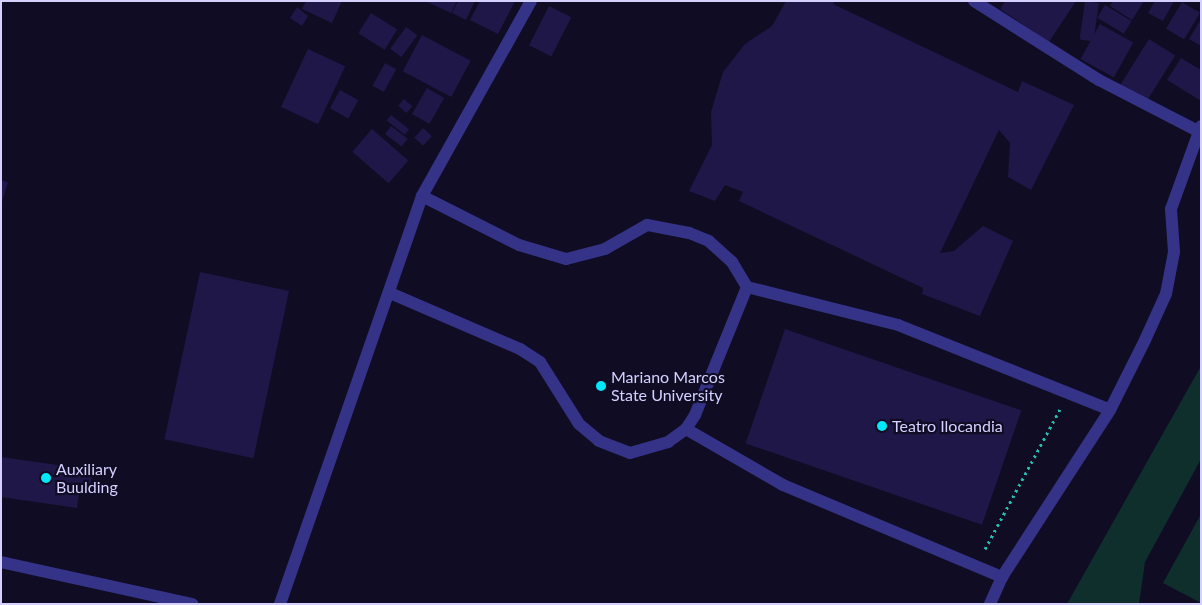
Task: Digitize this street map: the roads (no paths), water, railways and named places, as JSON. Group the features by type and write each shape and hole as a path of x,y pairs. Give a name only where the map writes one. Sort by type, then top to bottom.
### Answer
{"street":[{"path":"280,604 390,293 422,196 531,1"},
{"path":"974,1 1099,80 1199,128 1171,209 1174,252 1166,294 1110,410 1002,577 990,604"},
{"path":"422,196 519,245 566,259 605,249 647,225 682,231 709,241 732,262 747,287 898,325 1110,410"},
{"path":"390,293 520,349 540,362 578,424 599,441 630,453 668,442 686,429 695,415 747,287"},
{"path":"686,429 783,486 1002,577"},
{"path":"1,562 192,604"}],"place":[{"name":"Mariano Marcos State University","path":"601,386"},
{"name":"Teatro Ilocandia","path":"882,426"},
{"name":"Auxiliary Buulding","path":"46,478"}]}
